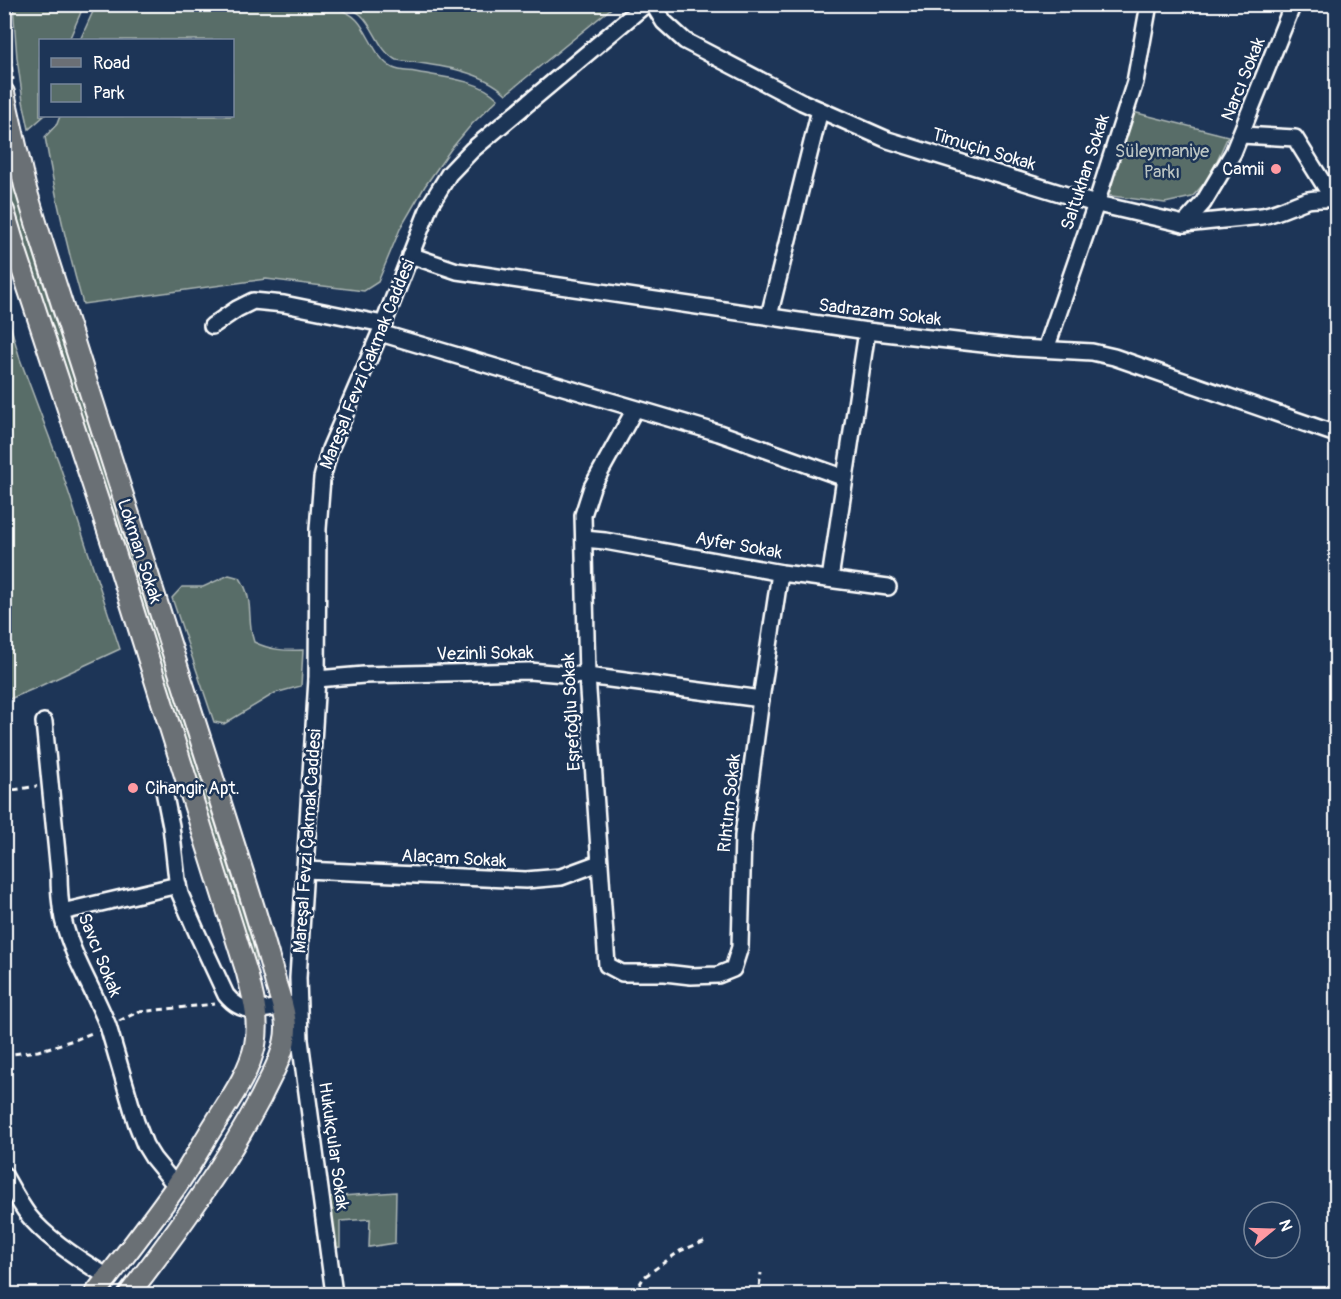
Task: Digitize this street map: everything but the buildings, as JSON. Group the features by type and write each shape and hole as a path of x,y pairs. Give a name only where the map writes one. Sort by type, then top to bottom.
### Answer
{"main road":[{"name":"Lokman Sokak","path":"4,93 25,186 38,229 245,879 290,1005"},
{"name":"Lokman Sokak","path":"4,211 116,557 247,973 256,1010"},
{"name":"Mareşal Fevzi Çakmak Caddesi","path":"129,1294 197,1201 255,1108 282,1051 290,1005"},
{"path":"95,1294 176,1186 237,1087 255,1046 256,1010"}],"street":[{"name":"Mareşal Fevzi Çakmak Caddesi","path":"290,1005 298,968 317,679 318,529 322,478 333,441 382,328 430,205 449,174 481,143 646,4"},
{"name":"Timuçin Sokak","path":"653,4 664,22 685,41 820,110 888,140 1096,204 1184,224 1262,216 1306,201 1335,198"},
{"name":"Saltukhan Sokak","path":"1046,349 1136,82 1149,4"},
{"name":"Narcı Sokak","path":"1184,224 1203,203 1233,153 1293,4"},
{"path":"769,316 820,110"},
{"path":"1241,135 1295,138 1335,198"},
{"name":"Sadrazam Sokak","path":"410,255 457,271 867,331 1007,347 1092,352 1114,357 1336,434"},
{"path":"212,326 253,301 284,304 382,328 635,409 720,433 845,478"},
{"path":"830,579 867,331"},
{"name":"Eşrefoğlu Sokak","path":"635,409 592,487 583,516 587,676 607,965 622,973 665,973"},
{"name":"Ayfer Sokak","path":"584,539 780,573 888,587"},
{"name":"Rıhtım Sokak","path":"665,973 691,976 718,975 733,969 740,947 742,836 780,573"},
{"name":"Vezinli Sokak","path":"317,679 364,675 529,671 587,676 761,699"},
{"name":"Savcı Sokak","path":"44,722 62,912 68,936 108,1026 145,1145 176,1186"},
{"path":"164,791 178,885 190,918 226,995 239,1007 256,1010 290,1005"},
{"name":"Alaçam Sokak","path":"305,870 526,880 561,877 599,863"},
{"path":"62,912 178,885"},
{"name":"Hukukçular Sokak","path":"290,1005 300,1041 334,1294"},
{"path":"4,1175 24,1209 40,1228 82,1261 108,1277"}],"path":[{"path":"4,794 50,783"},
{"path":"634,1294 644,1277 680,1251 708,1240"},
{"path":"753,1294 759,1287 761,1274"}],"green space":[{"path":"13,5 84,5 69,39 39,39 39,117 43,117 29,129 17,58"},
{"path":"96,5 332,5 357,20 377,53 393,68 470,83 490,92 498,99 472,124 451,149 425,186 400,229 378,282 364,291 266,279 83,304 62,221 45,137 57,124 60,117 234,117 234,39 80,39"},
{"path":"340,5 615,5 506,94 495,85 469,73 396,60 385,51 361,15"},
{"name":"Süleymaniye Parkı","path":"1133,112 1228,136 1209,178 1192,197 1165,203 1104,195"},
{"path":"4,150 39,271 252,941 257,961 255,962 252,962 20,235 5,180"},
{"path":"5,307 20,359 59,463 120,649 5,701"},
{"path":"229,575 240,578 245,586 254,642 278,649 303,650 301,686 275,693 224,724 214,722 172,598 182,587 203,587"},
{"path":"396,1192 395,1243 369,1247 370,1219 340,1221 340,1247 332,1248 328,1197"}],"place":[{"name":"Camii","path":"1276,169"},
{"name":"Cihangir Apt.","path":"133,788"}]}
